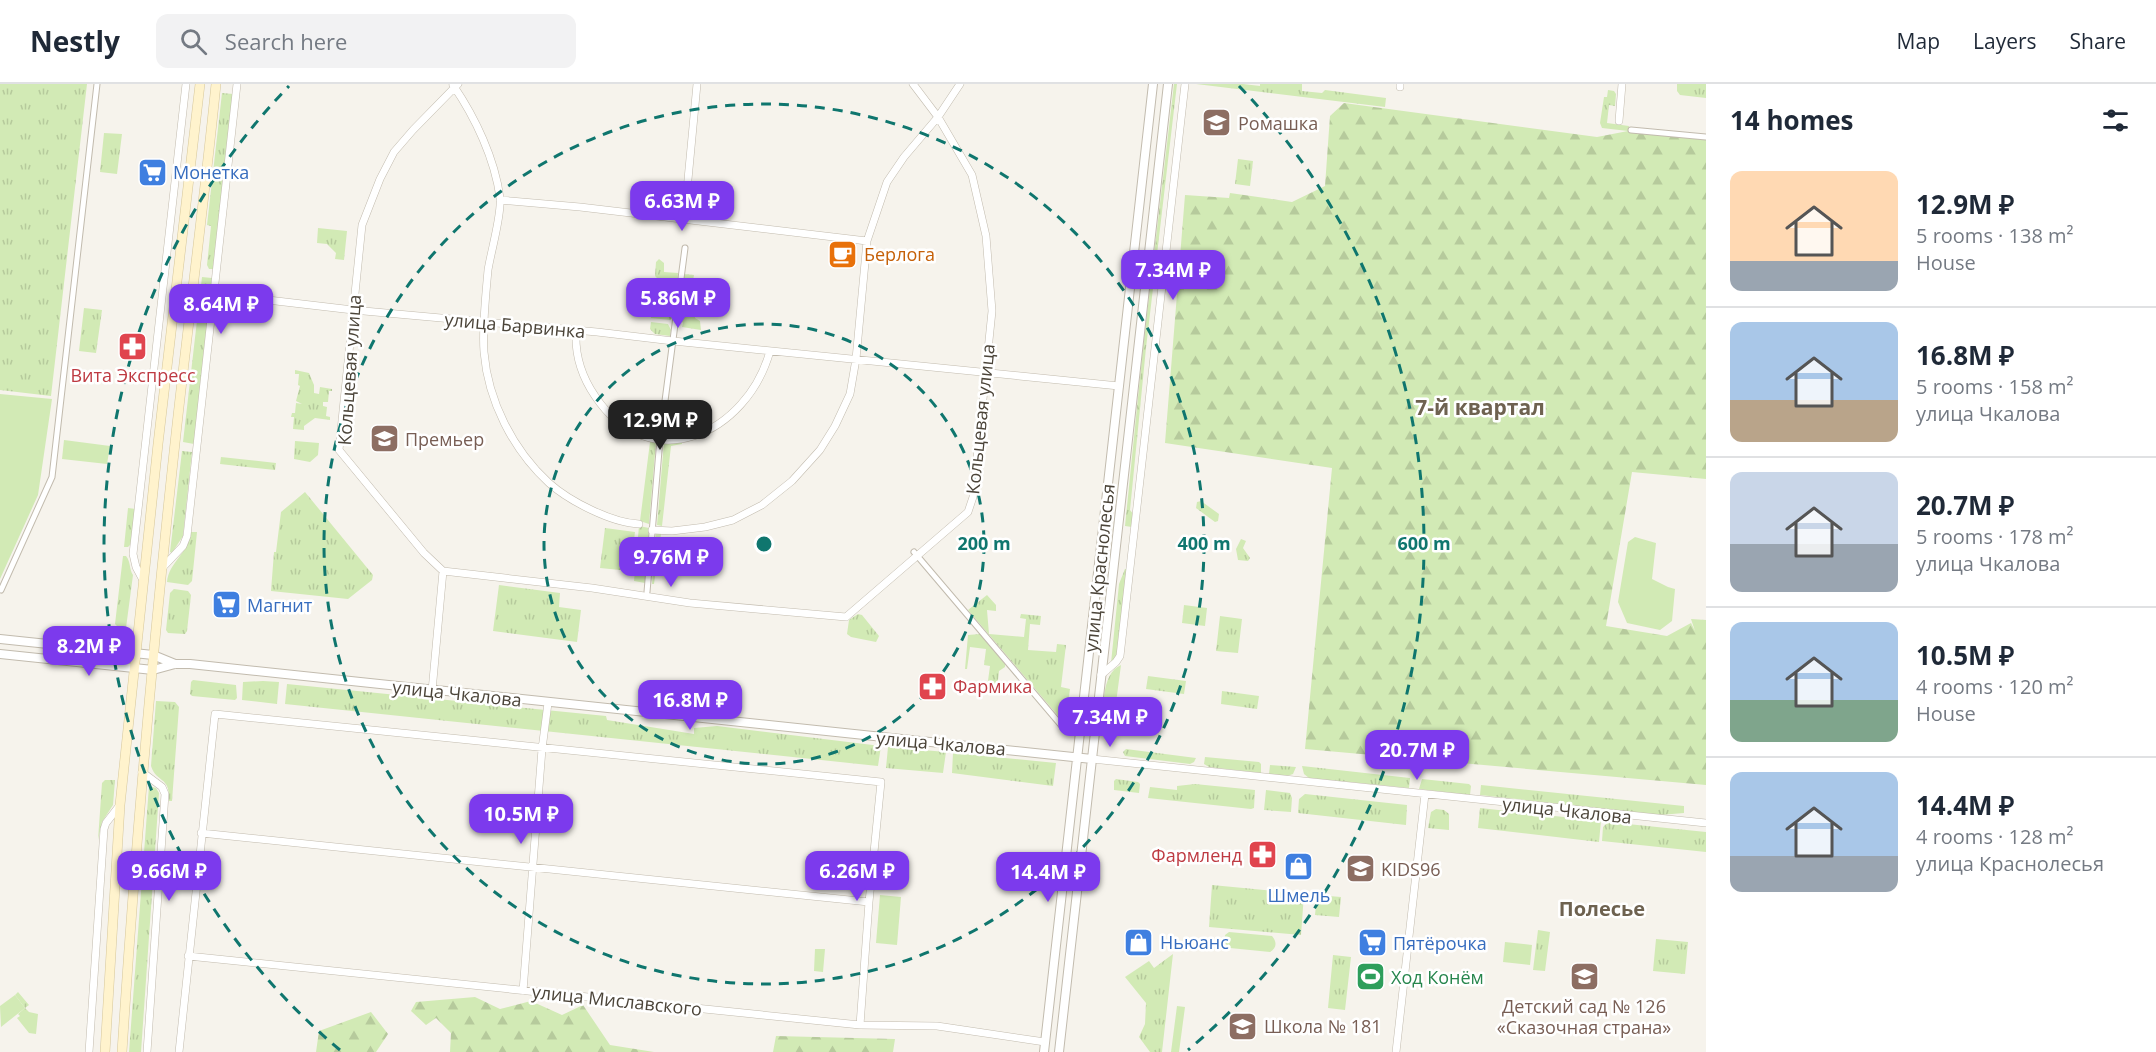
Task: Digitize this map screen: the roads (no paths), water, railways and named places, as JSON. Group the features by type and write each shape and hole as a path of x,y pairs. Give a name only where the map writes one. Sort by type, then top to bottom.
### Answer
{"main road":[{"path":"105,1052 120,805 158,444 200,84"},
{"path":"122,1052 142,772 153,654 216,84"}],"street":[{"path":"1,590 52,477 97,84"},
{"path":"144,582 136,567 133,554 186,84"},
{"path":"163,567 183,546 187,536 237,84"},
{"path":"687,190 697,84"},
{"name":"Кольцевая улица","path":"455,85 394,152 362,225 339,450 424,553 443,571 592,588 701,604 846,616 915,554 968,512 974,497 992,311 986,236 972,175 938,117 913,84"},
{"path":"652,530 672,531 705,527 733,520 762,505 792,481 820,450 835,426 850,394 856,359 867,241 887,183 904,157 938,117 960,84"},
{"name":"улица Краснолесья","path":"1044,1052 1153,84"},
{"name":"улица Краснолесья","path":"1059,1052 1168,84"},
{"name":"улица Краснолесья","path":"1101,675 1120,656 1185,84"},
{"path":"1619,121 1622,84"},
{"path":"455,85 479,130 491,163 500,200 488,270 484,351 489,382 500,416 531,466 555,489 586,507 630,524 639,524"},
{"path":"1630,130 1706,137"},
{"path":"500,200 580,207 867,241"},
{"path":"647,592 660,439 685,248"},
{"name":"улица Барвинка","path":"234,296 353,310 576,332 597,332 1119,386"},
{"path":"576,332 575,348 581,367 589,387 601,405 614,419 630,430 660,439 695,436 707,432 735,413 757,384 770,351"},
{"path":"915,554 1066,731"},
{"path":"432,691 443,571"},
{"name":"улица Чкалова","path":"0,639 153,654 175,664 1706,823"},
{"name":"улица Чкалова","path":"0,654 134,669 153,670 175,664"},
{"path":"523,991 542,749 548,703"},
{"path":"179,1052 214,714 882,782 869,902 860,1025"},
{"path":"142,772 162,787 165,794 147,1052"},
{"path":"1396,1052 1425,794"},
{"path":"89,1052 104,829 120,805"},
{"path":"201,833 869,902"},
{"name":"улица Миславского","path":"188,956 860,1025 938,1026 1045,1042"}],"place":[{"name":"Ромашка","path":"1217,123"},
{"name":"Монетка","path":"152,172"},
{"name":"Берлога","path":"843,254"},
{"name":"Вита Экспресс","path":"133,346"},
{"name":"Премьер","path":"384,439"},
{"name":"Магнит","path":"226,605"},
{"name":"Фармика","path":"932,686"},
{"name":"Фармленд","path":"1263,855"},
{"name":"Шмель","path":"1299,866"},
{"name":"KIDS96","path":"1360,869"},
{"name":"Ньюанс","path":"1139,942"},
{"name":"Пятёрочка","path":"1372,943"},
{"name":"Ход Конём","path":"1370,977"},
{"name":"Детский сад № 126 «Сказочная страна»","path":"1584,977"},
{"name":"Школа № 181","path":"1243,1026"}],"district":[{"name":"7-й квартал","path":"1480,407"},
{"name":"Полесье","path":"1602,908"}]}
